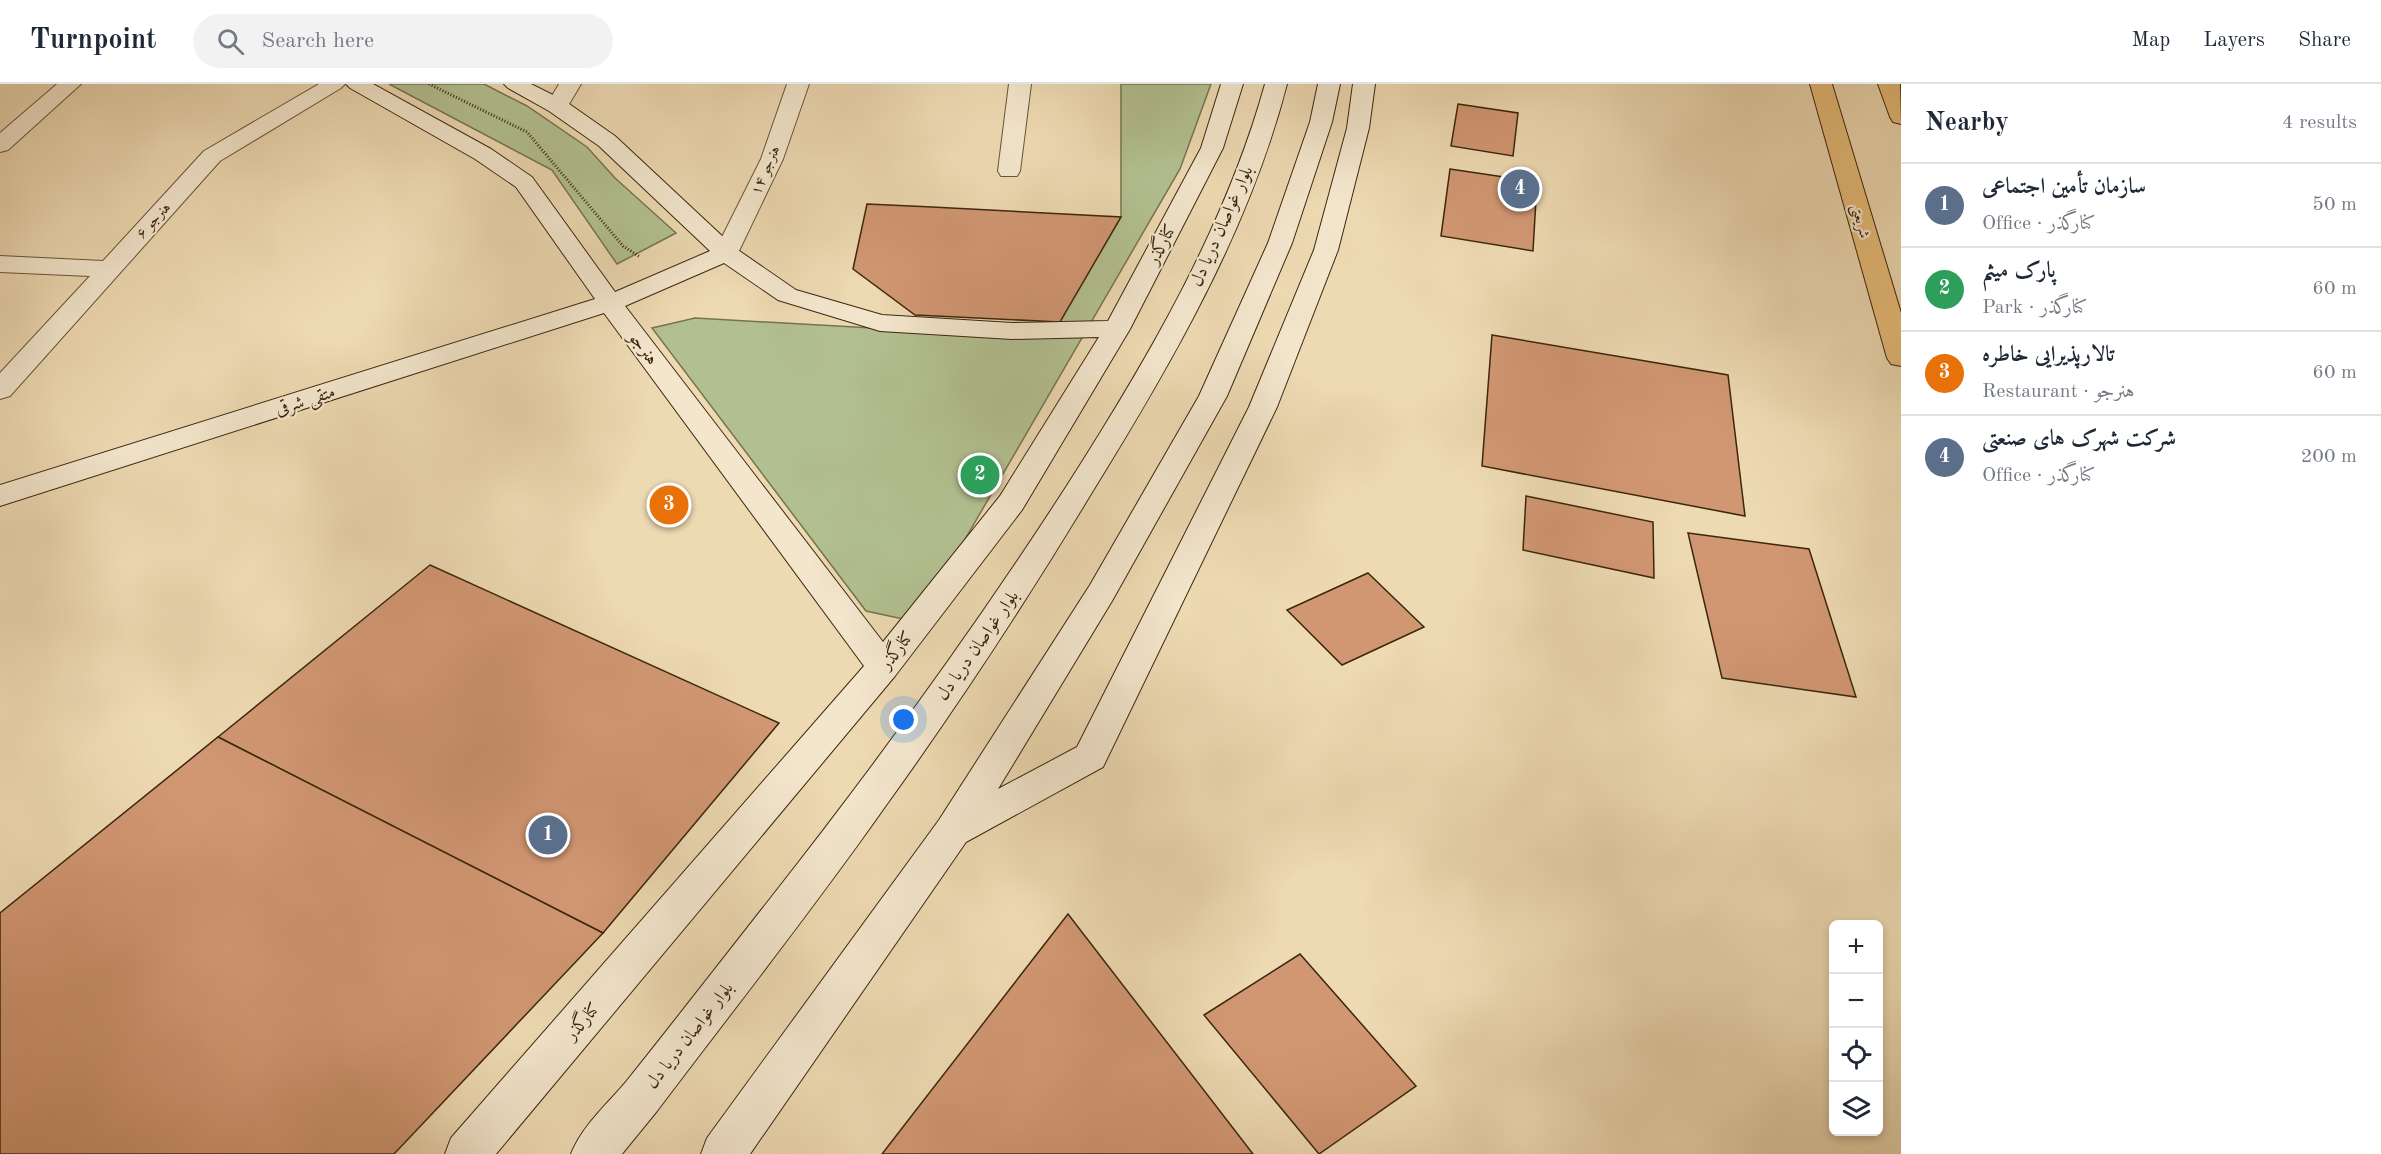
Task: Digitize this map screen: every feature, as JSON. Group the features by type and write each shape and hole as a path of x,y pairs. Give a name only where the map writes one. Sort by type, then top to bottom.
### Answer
{"highway":[{"name":"شریعتی","path":"1821,84 1901,358"},
{"path":"1889,84 1901,117"}],"street":[{"path":"0,145 70,84"},
{"name":"هنرجو ۶","path":"0,390 107,269 212,156 334,84"},
{"name":"هنرجو","path":"357,84 483,154 524,182 610,303 883,668"},
{"path":"515,84 557,106 607,141 726,253 788,295 880,323 1012,331 1117,329"},
{"path":"557,106 570,84"},
{"name":"هنرجو ۱۴","path":"726,253 771,159 798,84"},
{"path":"1009,171 1020,84"},
{"name":"کنارگذر","path":"467,1154 883,668 1011,503 1117,329 1212,148 1232,84"},
{"name":"بلوار غواصان دریا دل","path":"593,1154 642,1096 874,794 1030,567 1148,380 1222,232 1268,114 1276,84"},
{"path":"723,1154 952,831 1101,593 1213,396 1280,243 1321,122 1329,84"},
{"path":"952,831 1090,757 1267,396 1326,250 1358,128 1364,84"},
{"name":"متقی شرقی","path":"0,496 610,303 726,253"},
{"path":"0,264 107,269"}],"green space":[{"path":"389,84 484,84 527,106 587,147 615,178 676,233 617,264 552,170"},
{"path":"1121,84 1211,84 1180,169 917,622 866,611 652,328 695,318 1049,338 1121,217"}],"building":[{"path":"1458,104 1518,113 1513,156 1451,146"},
{"path":"1450,169 1537,182 1533,251 1441,236"},
{"path":"867,204 1121,217 1060,322 915,315 853,269"},
{"path":"1492,335 1728,375 1745,516 1482,466"},
{"path":"1526,496 1653,522 1654,578 1523,550"},
{"path":"1688,533 1809,549 1856,697 1722,678"},
{"path":"430,565 779,723 603,933 218,737"},
{"path":"1368,573 1424,627 1342,665 1287,610"},
{"path":"218,737 603,933 394,1154 0,1154 0,913"},
{"path":"1068,914 1253,1154 882,1154"},
{"path":"1300,954 1416,1086 1319,1154 1204,1015"}],"place":[{"name":"شرکت شهرک های صنعتی","path":"1520,189"},
{"name":"پارک میثم","path":"980,475"},
{"name":"تالارپذیرایی خاطره","path":"669,505"},
{"name":"سازمان تأمین اجتماعی","path":"548,835"}]}
